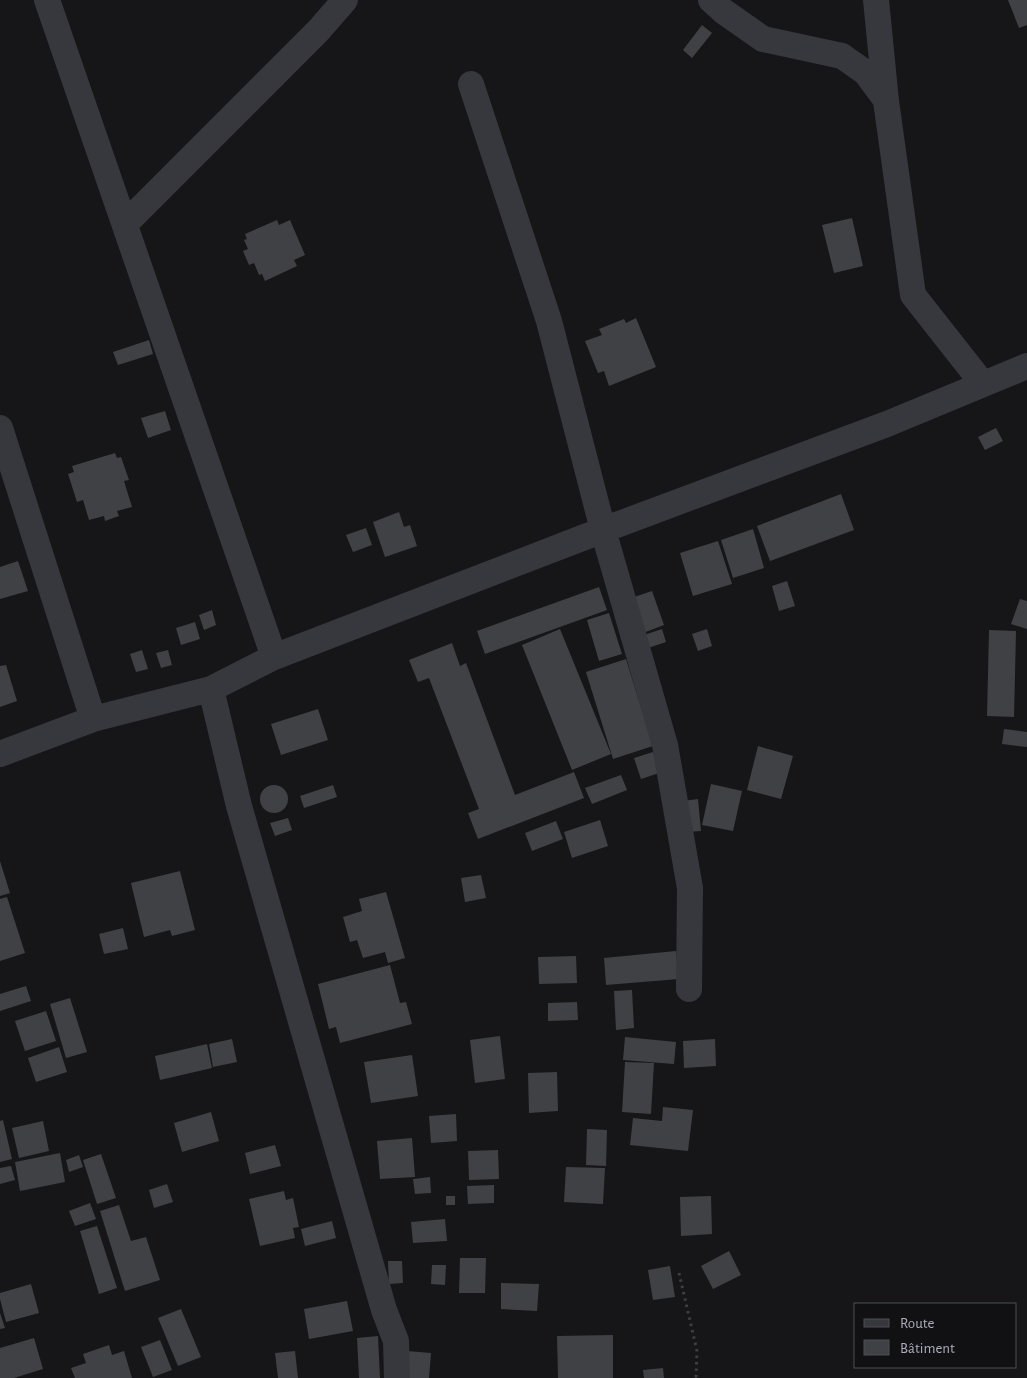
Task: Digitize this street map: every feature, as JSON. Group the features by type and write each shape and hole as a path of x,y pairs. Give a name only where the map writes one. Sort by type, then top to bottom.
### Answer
{"street":[{"path":"48,0 274,657"},
{"path":"125,224 318,31 344,0"},
{"path":"711,0 723,11 764,39 842,56 866,73 886,101"},
{"path":"876,0 886,101 913,295 982,384"},
{"path":"471,84 549,321 604,530 664,745 690,888 688,989"},
{"path":"0,754 93,719 211,689 274,657 887,424 1027,366"},
{"path":"0,428 93,719"},
{"path":"211,689 244,821 384,1310 396,1341 397,1378"}],"path":[{"path":"678,1273 698,1351 696,1376 698,1378"}],"building":[{"path":"1008,0 1027,0 1027,25 1019,28"},
{"path":"702,25 712,33 692,58 683,50"},
{"path":"852,218 863,266 834,273 822,225"},
{"path":"277,220 279,225 290,220 305,255 294,260 297,266 265,281 262,274 259,275 254,263 249,265 243,251 248,249 244,240 247,239 245,234"},
{"path":"636,318 656,367 609,386 604,371 598,373 585,341 602,335 599,329 624,319 626,323"},
{"path":"149,340 153,354 118,365 113,352"},
{"path":"165,411 171,430 148,438 141,418"},
{"path":"996,428 1003,441 985,450 978,437"},
{"path":"115,453 117,458 121,457 129,480 124,481 132,507 117,511 119,516 105,521 104,516 89,520 83,500 77,502 68,474 74,472 72,466"},
{"path":"841,494 854,530 770,561 757,526"},
{"path":"399,512 404,527 410,525 417,546 385,557 373,522"},
{"path":"366,528 372,545 353,552 346,535"},
{"path":"753,529 764,568 733,578 721,540"},
{"path":"718,541 732,584 693,596 680,553"},
{"path":"18,561 28,591 0,599 0,567"},
{"path":"787,581 795,606 779,611 772,586"},
{"path":"599,587 607,610 485,654 477,631"},
{"path":"652,591 664,625 643,633 631,598"},
{"path":"1020,599 1027,601 1027,629 1011,624"},
{"path":"212,610 216,625 204,630 199,615"},
{"path":"609,613 622,654 599,661 587,620"},
{"path":"195,622 200,639 181,645 176,628"},
{"path":"560,629 611,754 572,770 522,645"},
{"path":"662,629 666,642 648,648 644,635"},
{"path":"707,629 712,646 698,651 692,634"},
{"path":"989,630 1016,631 1014,717 987,716"},
{"path":"452,643 460,666 466,663 515,795 574,772 584,798 478,839 468,813 479,809 429,678 418,682 409,660"},
{"path":"142,650 148,669 136,672 130,654"},
{"path":"168,650 172,665 161,668 156,653"},
{"path":"626,659 653,746 613,759 586,672"},
{"path":"6,665 17,701 0,707 0,666"},
{"path":"318,709 328,740 281,755 271,724"},
{"path":"1004,729 1027,732 1027,747 1002,744"},
{"path":"758,746 793,756 781,799 747,790"},
{"path":"653,752 659,773 641,779 634,758"},
{"path":"621,775 627,790 592,804 585,788"},
{"path":"711,784 742,791 733,831 702,825"},
{"path":"274,785 284,789 288,799 284,809 274,813 264,809 260,799 264,789"},
{"path":"333,785 337,797 304,808 300,796"},
{"path":"698,799 701,831 686,832 683,801"},
{"path":"288,818 292,830 275,836 270,823"},
{"path":"600,820 608,846 572,858 564,832"},
{"path":"556,821 563,839 532,851 525,833"},
{"path":"0,861 10,893 0,896"},
{"path":"180,871 195,930 172,936 170,930 144,937 131,883"},
{"path":"481,875 486,898 465,902 461,878"},
{"path":"386,892 405,958 388,963 385,952 363,958 357,940 350,942 343,917 362,911 359,899"},
{"path":"7,897 25,953 0,961 0,899"},
{"path":"123,928 128,949 104,954 99,934"},
{"path":"676,951 679,979 606,985 604,958"},
{"path":"576,956 577,983 539,984 538,957"},
{"path":"390,965 400,1003 406,1002 412,1024 340,1043 336,1027 329,1029 318,984"},
{"path":"26,986 31,1001 0,1011 0,994"},
{"path":"632,990 634,1028 616,1030 614,991"},
{"path":"70,998 87,1052 66,1058 50,1004"},
{"path":"577,1002 578,1020 548,1021 548,1003"},
{"path":"46,1011 56,1041 25,1051 15,1021"},
{"path":"500,1036 505,1079 475,1083 470,1040"},
{"path":"625,1037 676,1042 674,1064 623,1060"},
{"path":"232,1039 237,1062 213,1067 209,1044"},
{"path":"715,1039 716,1066 684,1068 683,1041"},
{"path":"207,1044 212,1068 160,1080 155,1056"},
{"path":"59,1047 67,1072 36,1082 28,1058"},
{"path":"412,1055 418,1096 371,1103 364,1062"},
{"path":"625,1062 654,1063 651,1114 622,1112"},
{"path":"557,1072 558,1111 529,1113 528,1073"},
{"path":"663,1107 693,1110 688,1151 630,1145 633,1118 662,1121"},
{"path":"211,1112 219,1141 182,1152 174,1123"},
{"path":"456,1114 457,1141 431,1143 429,1116"},
{"path":"3,1120 12,1159 0,1162 0,1121"},
{"path":"43,1121 49,1151 19,1158 12,1128"},
{"path":"587,1129 607,1130 606,1166 586,1165"},
{"path":"412,1138 415,1177 380,1179 377,1141"},
{"path":"275,1145 281,1166 250,1174 245,1153"},
{"path":"498,1150 499,1179 469,1180 468,1151"},
{"path":"60,1153 65,1182 20,1191 15,1162"},
{"path":"101,1154 116,1198 97,1204 83,1160"},
{"path":"79,1155 83,1167 69,1172 66,1160"},
{"path":"11,1166 15,1180 0,1184 0,1168"},
{"path":"566,1167 605,1168 603,1204 564,1202"},
{"path":"430,1177 431,1193 415,1194 413,1179"},
{"path":"167,1184 173,1202 154,1208 149,1190"},
{"path":"494,1185 494,1203 468,1204 467,1186"},
{"path":"284,1191 286,1200 293,1198 299,1227 293,1228 295,1238 260,1246 249,1199"},
{"path":"446,1196 455,1196 455,1205 446,1205"},
{"path":"711,1196 712,1234 681,1236 680,1197"},
{"path":"90,1203 96,1219 75,1226 69,1211"},
{"path":"119,1205 131,1241 146,1237 160,1280 125,1291 100,1211"},
{"path":"445,1219 447,1241 413,1243 411,1222"},
{"path":"332,1221 336,1238 305,1246 301,1229"},
{"path":"97,1226 117,1288 99,1294 80,1231"},
{"path":"729,1251 741,1275 713,1289 701,1266"},
{"path":"460,1258 486,1258 485,1293 459,1293"},
{"path":"388,1261 402,1261 403,1283 389,1284"},
{"path":"432,1265 446,1265 445,1285 431,1284"},
{"path":"670,1266 675,1297 653,1300 648,1270"},
{"path":"501,1283 539,1284 537,1311 501,1309"},
{"path":"31,1284 39,1313 6,1322 0,1293"},
{"path":"347,1301 353,1331 309,1339 304,1309"},
{"path":"181,1309 201,1357 178,1366 158,1318"},
{"path":"0,1313 5,1328 0,1329"},
{"path":"613,1335 613,1378 558,1378 557,1336"},
{"path":"378,1336 380,1378 359,1378 357,1338"},
{"path":"34,1338 43,1369 14,1378 0,1378 0,1348"},
{"path":"160,1340 172,1370 153,1377 141,1347"},
{"path":"109,1345 112,1355 124,1351 132,1378 75,1378 71,1368 86,1363 83,1354"},
{"path":"295,1351 298,1378 278,1378 275,1353"},
{"path":"407,1351 431,1353 429,1378 405,1378"},
{"path":"663,1368 664,1378 644,1378 643,1370"}]}
